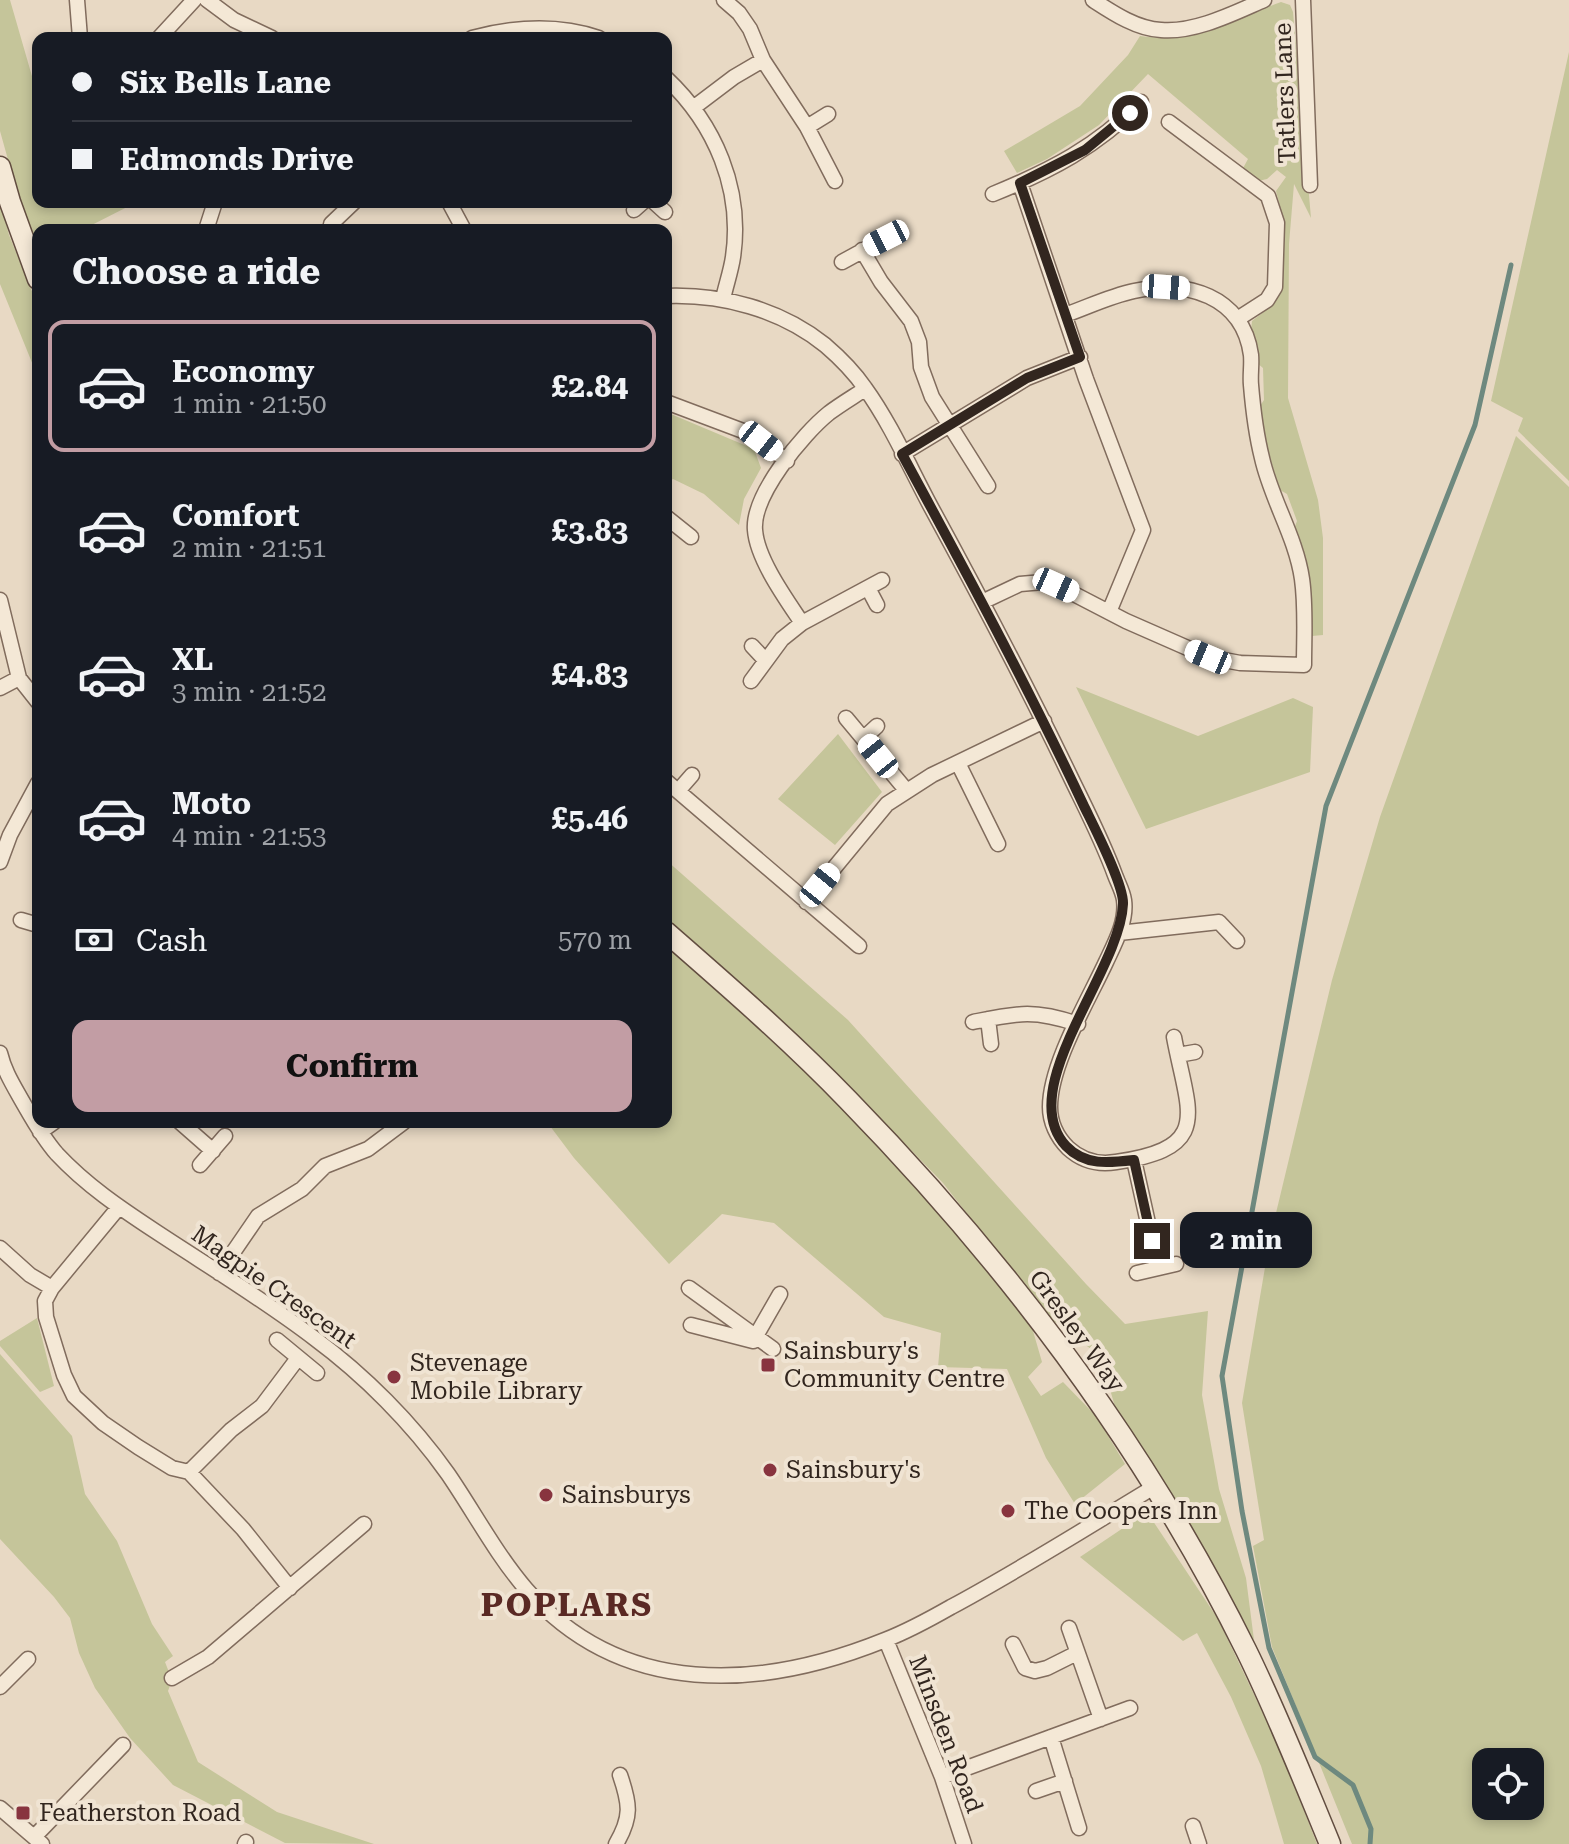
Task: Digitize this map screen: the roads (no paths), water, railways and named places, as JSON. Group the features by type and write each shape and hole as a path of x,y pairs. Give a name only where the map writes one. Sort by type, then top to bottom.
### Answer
{"street":[{"path":"77,0 80,32"},
{"path":"165,32 194,0"},
{"path":"207,0 234,20 259,32"},
{"path":"724,0 744,20 763,60 807,127 835,181"},
{"name":"Tatlers Lane","path":"1093,0 1147,28 1164,31 1204,23 1264,0"},
{"name":"Tatlers Lane","path":"1303,0 1310,185"},
{"path":"494,32 539,28 571,32"},
{"path":"693,108 763,60"},
{"path":"672,85 693,108 716,142 729,181 735,223 733,258 723,299"},
{"path":"993,194 1085,150 1112,131 1141,102"},
{"path":"807,127 828,114"},
{"path":"1169,122 1268,196 1276,214 1275,287 1267,300 1239,318"},
{"path":"0,167 32,262"},
{"path":"1020,183 1143,530 1109,612"},
{"path":"331,224 348,208"},
{"path":"842,262 886,238"},
{"path":"862,250 916,330 926,383 988,486"},
{"path":"982,602 1020,584 1043,582 1208,657 1240,663 1304,665 1302,579 1262,460 1251,383 1251,355 1239,318 1228,307 1207,295 1166,287 1132,291 1065,315"},
{"path":"672,296 703,296 755,307 825,345 865,389 1044,721 1107,854 1124,901 1119,933 1057,1071 1050,1109 1054,1126 1064,1143 1080,1157 1099,1163 1134,1160 1170,1149 1188,1129 1189,1110 1174,1037"},
{"path":"902,454 1027,378 1080,357"},
{"path":"802,623 778,585 755,533 756,513 763,494 821,421 865,389"},
{"path":"672,404 751,434 787,461"},
{"path":"672,522 691,537"},
{"path":"751,681 782,639 802,623 882,580"},
{"path":"868,588 877,605"},
{"path":"0,600 19,678 32,694"},
{"path":"752,646 766,661"},
{"path":"0,688 19,678"},
{"path":"846,718 906,790"},
{"path":"806,902 887,804 906,790 1044,721"},
{"path":"864,738 877,726"},
{"path":"958,763 991,809 998,844"},
{"path":"692,775 672,786 806,902 847,926 859,946"},
{"path":"0,862 10,835 32,794"},
{"path":"1119,933 1222,916 1237,941"},
{"path":"21,920 32,923"},
{"name":"Gresley Way","path":"672,937 787,1042 903,1158 1004,1274 1057,1344 1154,1487 1246,1649 1330,1844"},
{"path":"991,1044 981,1020 1035,1012 1078,1024"},
{"path":"1178,1055 1195,1052"},
{"name":"Magpie Crescent","path":"0,1053 4,1069 32,1118"},
{"name":"Magpie Crescent","path":"38,1128 73,1170 119,1207 316,1339 365,1380 416,1433 437,1460 528,1591 554,1617 592,1645 622,1660 699,1676 728,1677 818,1662 886,1640 1000,1582 1154,1487"},
{"path":"40,1132 46,1128"},
{"path":"187,1128 213,1151"},
{"path":"219,1273 258,1216 302,1189 325,1166 368,1149 392,1128"},
{"path":"200,1165 225,1136"},
{"path":"1134,1160 1158,1268"},
{"path":"119,1207 52,1288 45,1301 46,1317 68,1386 74,1396 103,1423 172,1468 189,1472 243,1529 290,1588"},
{"path":"0,1248 30,1275 52,1288"},
{"path":"1137,1273 1176,1264"},
{"path":"689,1288 773,1349"},
{"path":"691,1325 753,1341 780,1294"},
{"path":"277,1340 317,1373"},
{"path":"189,1472 231,1430 262,1406 298,1358"},
{"path":"172,1678 208,1657 364,1524"},
{"path":"1069,1628 1101,1719"},
{"name":"Minsden Road","path":"886,1640 942,1777 964,1844"},
{"path":"1013,1644 1025,1668 1035,1671 1077,1653"},
{"path":"0,1687 28,1659"},
{"path":"942,1777 1130,1708"},
{"path":"1051,1737 1079,1828"},
{"path":"0,1808 38,1840 123,1745"},
{"path":"616,1844 625,1830 628,1814 620,1775"},
{"path":"1036,1791 1065,1781"},
{"path":"1193,1826 1199,1844"}],"waterway":[{"path":"1370,1844 1371,1829 1353,1785 1315,1757 1269,1648 1242,1511 1222,1376 1326,806 1475,425 1511,265"}],"place":[{"name":"Sainsbury's Community Centre","path":"768,1365"},
{"name":"Stevenage Mobile Library","path":"394,1377"},
{"name":"Sainsbury's","path":"770,1470"},
{"name":"Sainsburys","path":"546,1495"},
{"name":"The Coopers Inn","path":"1008,1511"},
{"name":"Featherston Road","path":"23,1813"}],"district":[{"name":"POPLARS","path":"567,1605"}]}
